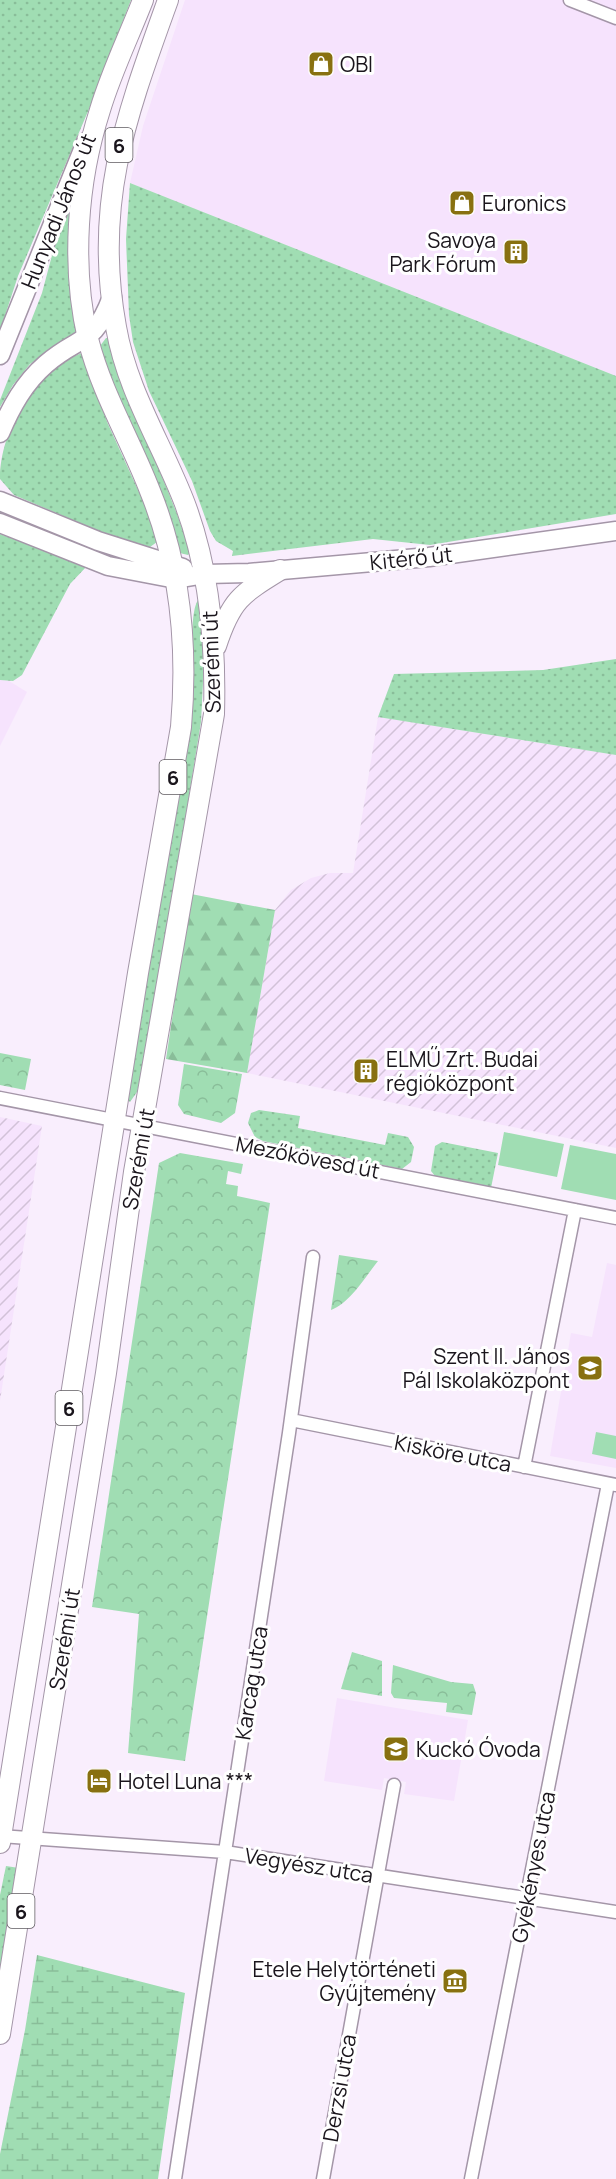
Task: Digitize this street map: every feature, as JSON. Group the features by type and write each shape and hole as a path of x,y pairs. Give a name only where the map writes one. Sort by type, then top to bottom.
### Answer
{"main road":[{"name":"Hunyadi János út","path":"0,355 143,0"},
{"name":"Hunyadi János út","path":"0,433 12,405 29,381 46,363 88,338 98,329 112,297 109,226 113,173 134,94 168,0"},
{"name":"Szerémi út","path":"0,1839 114,1120 181,727 184,652 175,572 156,506 111,406 88,338 79,270 84,182 100,111"},
{"name":"Szerémi út","path":"0,2034 33,1838 142,1126 214,714 215,651 205,574 185,504 136,396 116,326 112,297"},
{"name":"Kitérő út","path":"0,501 175,572"},
{"name":"Kitérő út","path":"5,528 108,566 205,574 280,570 473,552 616,531"},
{"path":"215,651 224,621 235,603 244,592 280,570"}],"street":[{"path":"570,0 616,18"},
{"name":"Mezőkövesd út","path":"0,1098 616,1218"},
{"path":"525,1467 575,1210"},
{"name":"Karcag utca","path":"175,2179 291,1420 313,1257"},
{"name":"Kisköre utca","path":"291,1420 612,1485"},
{"name":"Gyékényes utca","path":"471,2179 612,1485"},
{"name":"Derzsi utca","path":"323,2179 394,1785"},
{"name":"Vegyész utca","path":"0,1839 33,1838 225,1852 616,1912"}],"shaded area":[{"path":"185,0 616,0 616,376 130,183 143,126"},
{"path":"0,680 9,681 27,692 0,746"},
{"path":"378,717 616,755 616,1148 247,1073 275,910 291,890 311,878 330,873 353,873"},
{"path":"0,1117 42,1126 0,1401"},
{"name":"Szent II. János Pál Iskolaközpont","path":"607,1263 616,1265 616,1468 550,1456 571,1333 592,1337"},
{"name":"Kuckó Óvoda","path":"337,1698 468,1720 454,1801 404,1794 406,1782 384,1778 382,1790 324,1781"}],"green space":[{"path":"0,0 131,0 92,102 18,276 0,331"},
{"path":"130,183 616,376 616,514 430,545 373,539 232,556 233,551 216,541 210,531 192,481 149,391 133,342 129,315 126,239"},
{"path":"70,205 77,331 30,364 13,385 0,407 0,400 42,293 55,244"},
{"path":"106,338 109,338 127,393 171,498 190,553 188,555 180,553 162,500 108,372 100,346"},
{"path":"82,353 108,424 150,516 157,542 150,547 122,541 14,495 0,479 6,441 23,404 49,373 65,361"},
{"path":"0,510 106,553 144,564 118,562 0,515"},
{"path":"0,534 87,566 70,584 22,675 13,681 0,680"},
{"path":"199,599 204,663 201,722 152,1024 137,1092 130,1102 128,1100 151,943 192,708 192,633 195,606"},
{"path":"616,659 616,755 378,717 394,674 543,670"},
{"path":"191,894 275,910 247,1073 166,1059"},
{"path":"0,1053 31,1059 25,1090 0,1085"},
{"path":"184,1064 242,1074 235,1113 221,1123 184,1114 178,1105"},
{"path":"259,1110 300,1116 298,1128 385,1145 388,1133 408,1137 414,1147 411,1162 402,1169 263,1141 255,1137 248,1123 251,1113"},
{"path":"504,1132 564,1144 557,1177 498,1165"},
{"path":"442,1142 498,1153 491,1188 435,1176 431,1171 435,1146"},
{"path":"570,1145 616,1154 616,1200 561,1189"},
{"path":"180,1153 243,1164 241,1174 228,1171 226,1184 238,1186 237,1196 270,1203 185,1761 128,1753 139,1614 92,1607 159,1163"},
{"path":"339,1255 378,1261 345,1302 331,1310"},
{"path":"596,1432 616,1436 616,1459 592,1454"},
{"path":"352,1652 382,1661 382,1696 341,1689"},
{"path":"393,1665 451,1682 473,1684 476,1693 472,1715 446,1712 447,1703 394,1698 391,1693"},
{"path":"6,1866 19,1868 0,1987 0,1895"},
{"path":"37,1955 185,1993 158,2179 0,2179 0,2154 25,2030"}],"place":[{"name":"OBI","path":"321,64"},
{"name":"Euronics","path":"462,203"},
{"name":"Savoya Park Fórum","path":"516,252"},
{"name":"ELMŰ Zrt. Budai régióközpont","path":"366,1071"},
{"name":"Szent II. János Pál Iskolaközpont","path":"590,1368"},
{"name":"Kuckó Óvoda","path":"396,1749"},
{"name":"Hotel Luna ***","path":"99,1781"},
{"name":"Etele Helytörténeti Gyűjtemény","path":"455,1981"}]}
